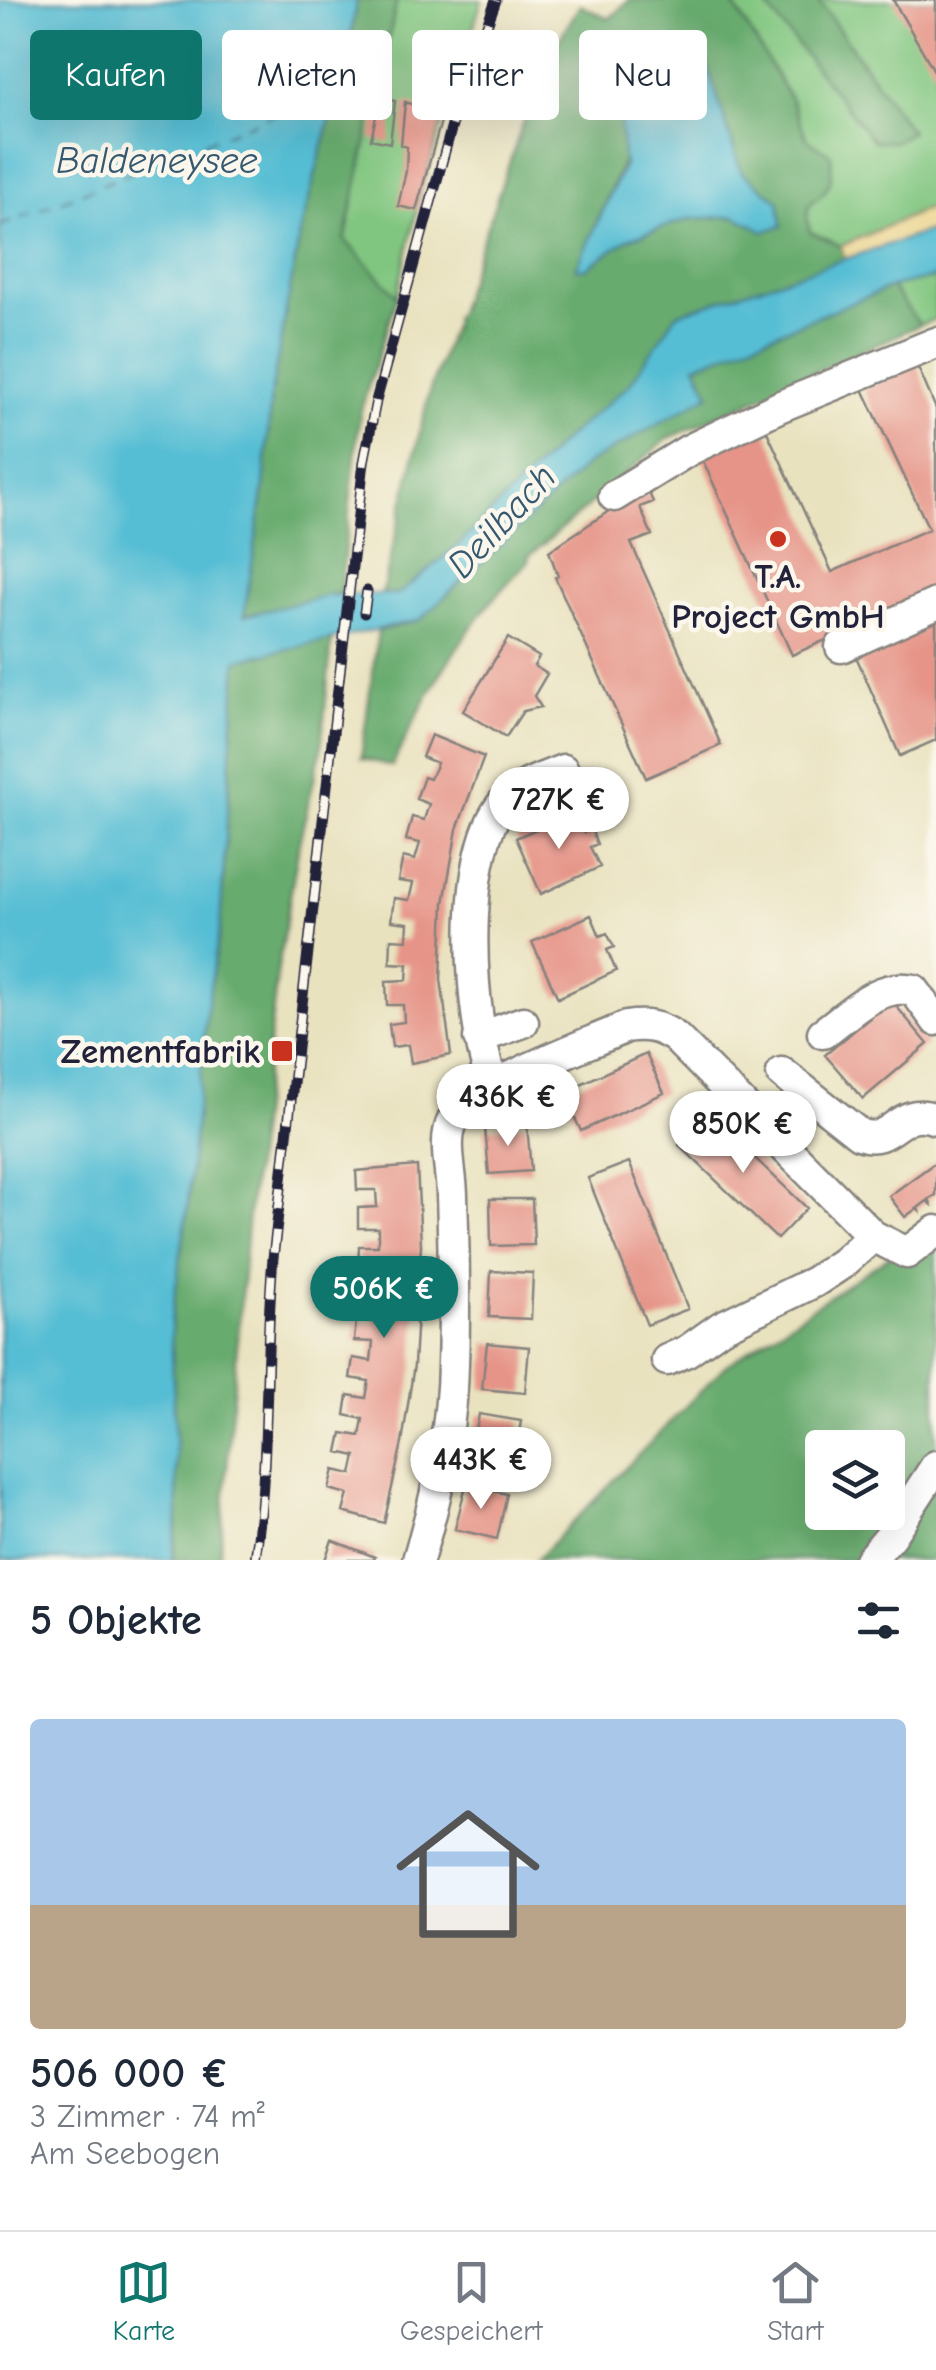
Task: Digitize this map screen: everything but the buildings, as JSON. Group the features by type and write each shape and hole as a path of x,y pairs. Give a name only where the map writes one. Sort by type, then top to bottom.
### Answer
{"street":[{"path":"614,496 688,450 781,406 936,343"},
{"path":"841,647 936,604"},
{"path":"494,1084 479,1038 472,923 478,878 492,820 507,799 528,784 563,770"},
{"path":"823,1033 880,991 900,987 914,990 936,1020"},
{"path":"479,1038 522,1022"},
{"path":"418,1560 439,1475 454,1369 448,1136 452,1120 464,1106 494,1084 626,1027 641,1025 664,1030 873,1236 907,1253 936,1231"},
{"path":"782,1073 858,1134 872,1139 903,1119 922,1114 936,1119"},
{"path":"667,1360 687,1352 721,1327 814,1282 844,1263 873,1236"},
{"path":"870,1560 891,1536 936,1466"}],"green space":[{"path":"357,0 397,0 390,30 352,30"},
{"path":"397,0 482,0 472,30 412,30 412,120 444,120 422,188 397,296 345,241 371,120 392,120 391,30"},
{"path":"629,0 731,0 791,100 807,139 831,155 830,181 810,205 808,219 810,232 841,246 845,259 677,314 630,385 564,440 462,542 399,594 382,594 429,393 524,120 559,120 559,40 580,5 609,19","holes":["579,30 707,30 707,65 741,172 779,201 764,231 735,216 688,219 628,239 585,269 577,268 641,120 579,120"]},
{"path":"731,0 762,0 873,141 893,142 911,131 818,0 936,0 936,205 841,246 810,232 808,209 824,192 791,100"},
{"path":"762,0 818,0 911,132 894,142 873,141"},
{"path":"330,120 371,120 345,240 397,296 360,413 340,593 243,616 264,487 271,394 300,233"},
{"path":"936,277 936,319 920,325 891,287"},
{"path":"891,287 920,325 667,439 528,557 529,561 487,607 451,657 392,766 361,758 378,631 420,620 587,464 709,394 696,365"},
{"path":"332,638 321,750 300,839 278,967 247,1226 219,1560 173,1560 178,1515 171,1321 220,926 237,660"},
{"path":"936,1225 936,1560 536,1560 725,1366"}],"sand":[{"path":"936,205 936,229 845,259 841,246"}],"water":[{"name":"Baldeneysee","path":"0,0 357,0 352,30 222,30 222,120 330,120 300,233 271,394 264,487 244,616 330,595 399,594 462,542 564,440 629,385 677,314 936,229 936,277 891,287 696,365 710,394 587,464 420,620 237,660 220,926 171,1321 178,1515 172,1560 0,1560"},
{"path":"707,65 741,172 779,201 782,226 764,231 735,216 688,219 628,239 585,269 576,269 624,165 620,122 707,120"}],"ferry route":[{"path":"0,226 260,120"}],"railway":[{"path":"255,1560 263,1485 273,1258 364,462 376,401 458,104 496,0"},
{"path":"364,613 367,591"}],"place":[{"name":"T.A. Project GmbH","path":"778,539"},
{"name":"Zementfabrik","path":"282,1051"}],"water label":[{"name":"Deilbach","path":"502,521"}]}
